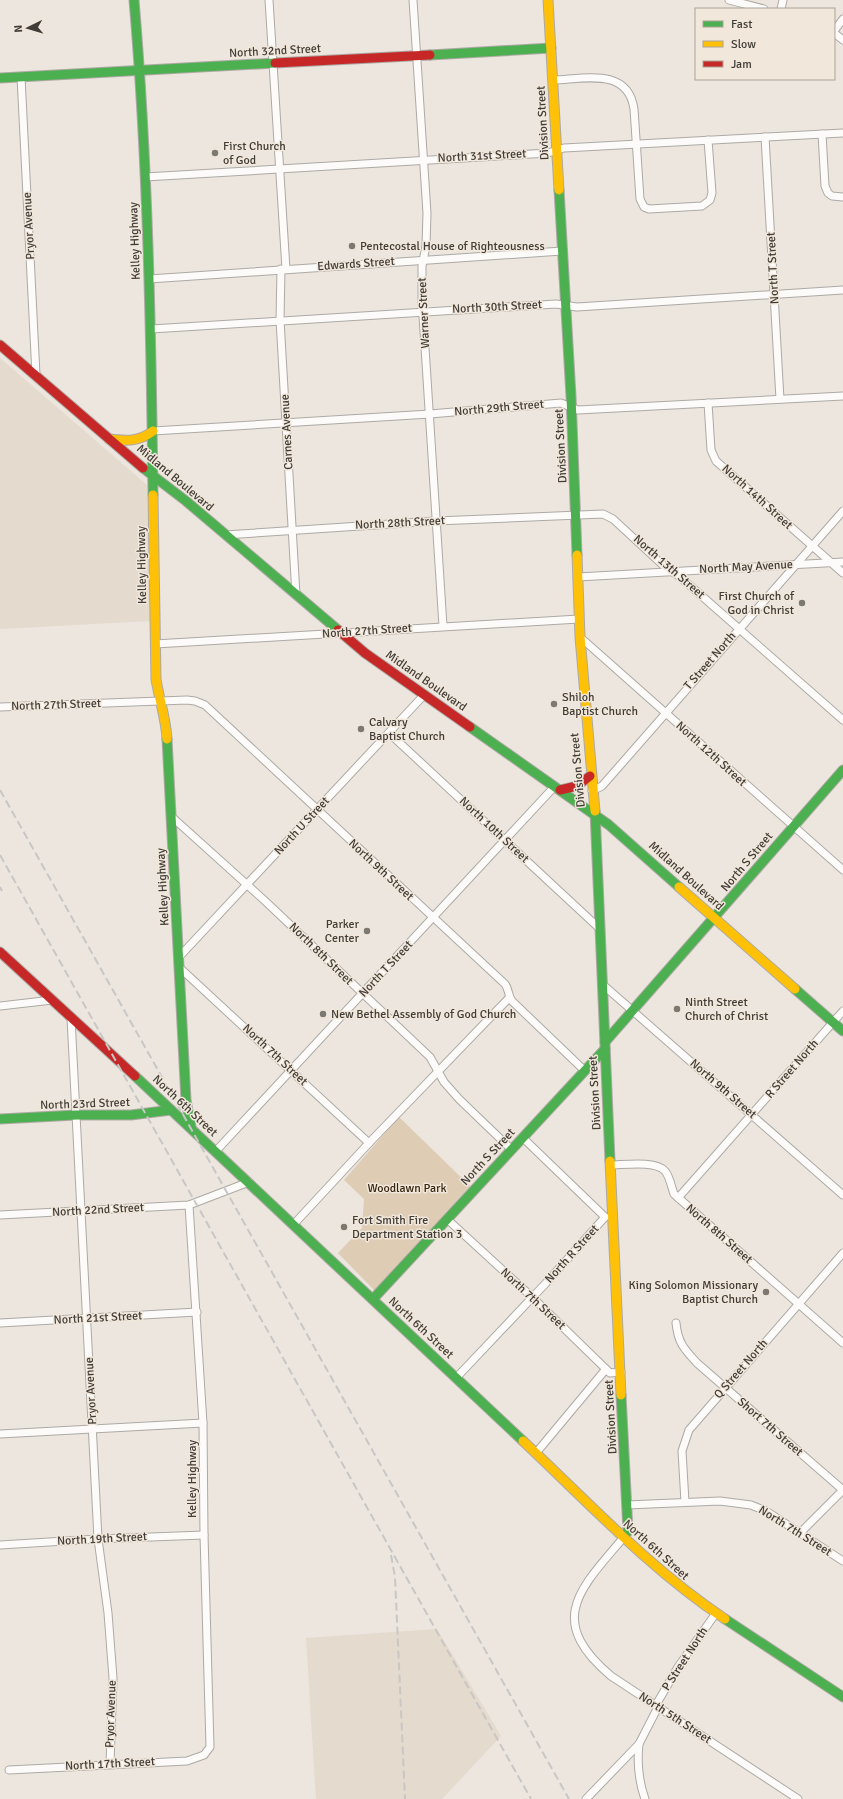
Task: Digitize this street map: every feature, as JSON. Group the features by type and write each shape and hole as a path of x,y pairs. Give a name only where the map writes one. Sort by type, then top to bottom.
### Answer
{"street":[{"name":"Kelley Highway","path":"134,0 140,70 151,329 156,679 159,702 166,722 186,1100 190,1127"},
{"name":"Carnes Avenue","path":"269,0 280,169 284,269 280,320 296,595"},
{"name":"Warner Street","path":"413,0 427,228 422,266 423,311 443,626"},
{"name":"Division Street","path":"548,0 571,407 580,637 590,776 595,814 610,1165 609,1217 621,1372 627,1505 628,1531 624,1537"},
{"path":"729,0 760,8"},
{"path":"835,31 843,19"},
{"path":"835,33 843,40"},
{"name":"North 32nd Street","path":"0,78 551,48"},
{"name":"Pryor Avenue","path":"21,77 36,375"},
{"path":"553,80 601,78 621,84 631,96 633,103 640,199 644,206 653,209 702,206 710,200 712,193 708,140"},
{"name":"North 31st Street","path":"145,177 548,152 557,150 708,140 843,133"},
{"path":"822,134 826,189 832,196 843,197"},
{"name":"North T Street","path":"765,137 780,399"},
{"name":"Edwards Street","path":"149,279 562,250"},
{"name":"North 30th Street","path":"151,329 423,311 565,304 577,306 843,290"},
{"name":"Midland Boulevard","path":"0,345 153,477 186,502 365,653 610,825 843,1031"},
{"name":"North 29th Street","path":"153,431 430,414 561,402 578,410 843,396"},
{"name":"North 14th Street","path":"708,403 713,456 843,573"},
{"path":"109,439 136,440 144,438 153,431"},
{"name":"T Street North","path":"592,791 602,786 843,511"},
{"name":"North 28th Street","path":"224,535 436,521 576,514"},
{"name":"North 13th Street","path":"576,514 608,515 651,553 664,567 679,576 843,720"},
{"name":"North May Avenue","path":"578,577 843,562"},
{"name":"North 27th Street","path":"155,644 579,619"},
{"name":"North 12th Street","path":"580,637 843,870"},
{"name":"North U Street","path":"179,957 424,694"},
{"name":"North 9th Street","path":"159,702 195,701 205,705 505,984 508,988 509,998 585,1071"},
{"name":"North 27th Street","path":"0,707 159,702"},
{"name":"North 10th Street","path":"389,733 599,928"},
{"name":"North S Street","path":"373,1299 585,1071 632,1010 715,918 843,770"},
{"path":"558,788 574,788 582,784 590,776"},
{"name":"North T Street","path":"216,1151 505,841 558,788"},
{"name":"North 8th Street","path":"172,817 247,885 430,1057 444,1082 459,1099 512,1150"},
{"name":"North 6th Street","path":"0,952 216,1151 624,1537 680,1588 843,1697"},
{"name":"North 7th Street","path":"180,968 369,1143"},
{"name":"North 9th Street","path":"602,984 843,1195"},
{"path":"294,1224 369,1143 509,998"},
{"path":"0,1006 52,1000"},
{"name":"R Street North","path":"678,1198 843,1011"},
{"name":"Pryor Avenue","path":"71,1018 98,1539 108,1613 113,1678 110,1764"},
{"name":"North 23rd Street","path":"0,1119 76,1115 131,1115 171,1110"},
{"path":"523,1138 609,1217"},
{"name":"North 8th Street","path":"610,1165 648,1164 661,1168 668,1175 674,1194 678,1198 843,1343"},
{"name":"North 22nd Street","path":"0,1215 188,1205 249,1182"},
{"name":"Kelley Highway","path":"188,1205 197,1312 203,1422 204,1535 210,1747 207,1752"},
{"name":"North R Street","path":"456,1378 609,1217"},
{"name":"North 7th Street","path":"447,1219 532,1297 610,1373 621,1372"},
{"name":"Q Street North","path":"685,1502 682,1451 687,1433 843,1253"},
{"name":"North 21st Street","path":"0,1323 197,1312"},
{"name":"Short 7th Street","path":"676,1323 677,1335 685,1350 725,1388 843,1490"},
{"path":"536,1453 606,1368"},
{"path":"0,1434 93,1430 203,1422"},
{"path":"800,1533 843,1490"},
{"name":"North 7th Street","path":"627,1505 725,1501 751,1505 766,1511 843,1561"},
{"name":"North 19th Street","path":"0,1545 204,1535"},
{"name":"North 5th Street","path":"624,1537 583,1587 576,1602 574,1619 578,1637 586,1651 595,1663 611,1676 798,1799"},
{"name":"P Street North","path":"639,1744 678,1667 716,1613"},
{"path":"586,1799 639,1744"},
{"path":"639,1744 639,1773 645,1799"},
{"name":"North 17th Street","path":"10,1770 187,1761 204,1755 207,1752"}],"shaded area":[{"path":"0,358 147,485 150,621 0,629"},
{"path":"437,1629 501,1736 442,1799 316,1799 306,1638"}],"green space":[{"name":"Woodlawn Park","path":"399,1117 470,1186 374,1290 338,1253 362,1228 364,1199 344,1180"}],"railway":[{"path":"0,790 569,1799"},
{"path":"0,855 531,1799"},
{"path":"0,887 2,891"},
{"path":"391,1555 395,1577 405,1799"}],"traffic: fast":[{"path":"134,0 146,185 153,495"},
{"path":"430,55 551,48"},
{"path":"0,78 275,63"},
{"path":"559,190 571,396 577,555"},
{"path":"143,468 186,501 338,630"},
{"path":"470,727 609,825 679,887"},
{"path":"167,739 186,1100 191,1127"},
{"path":"605,1042 843,770"},
{"path":"595,811 610,1161"},
{"path":"795,989 843,1031"},
{"path":"373,1299 605,1049"},
{"path":"135,1076 523,1441"},
{"path":"0,1119 76,1115 131,1115 171,1110"},
{"path":"621,1395 628,1531 624,1537"},
{"path":"725,1619 843,1697"}],"traffic: slow":[{"path":"548,0 559,190"},
{"path":"109,439 132,440 148,435 153,431"},
{"path":"153,495 156,679 167,739"},
{"path":"577,555 580,637 595,811"},
{"path":"679,887 795,989"},
{"path":"610,1161 621,1395"},
{"path":"523,1441 645,1557 671,1579 725,1619"}],"traffic: jam":[{"path":"275,63 430,55"},
{"path":"0,345 143,468"},
{"path":"338,630 365,653 470,727"},
{"path":"560,790 577,786 590,776"},
{"path":"0,952 135,1076"}],"place":[{"name":"First Church of God","path":"215,153"},
{"name":"Pentecostal House of Righteousness","path":"352,246"},
{"name":"First Church of God in Christ","path":"802,603"},
{"name":"Shiloh Baptist Church","path":"554,704"},
{"name":"Calvary Baptist Church","path":"361,729"},
{"name":"Parker Center","path":"367,931"},
{"name":"Ninth Street Church of Christ","path":"677,1009"},
{"name":"New Bethel Assembly of God Church","path":"323,1014"},
{"name":"Fort Smith Fire Department Station 3","path":"344,1227"},
{"name":"King Solomon Missionary Baptist Church","path":"766,1292"}]}
